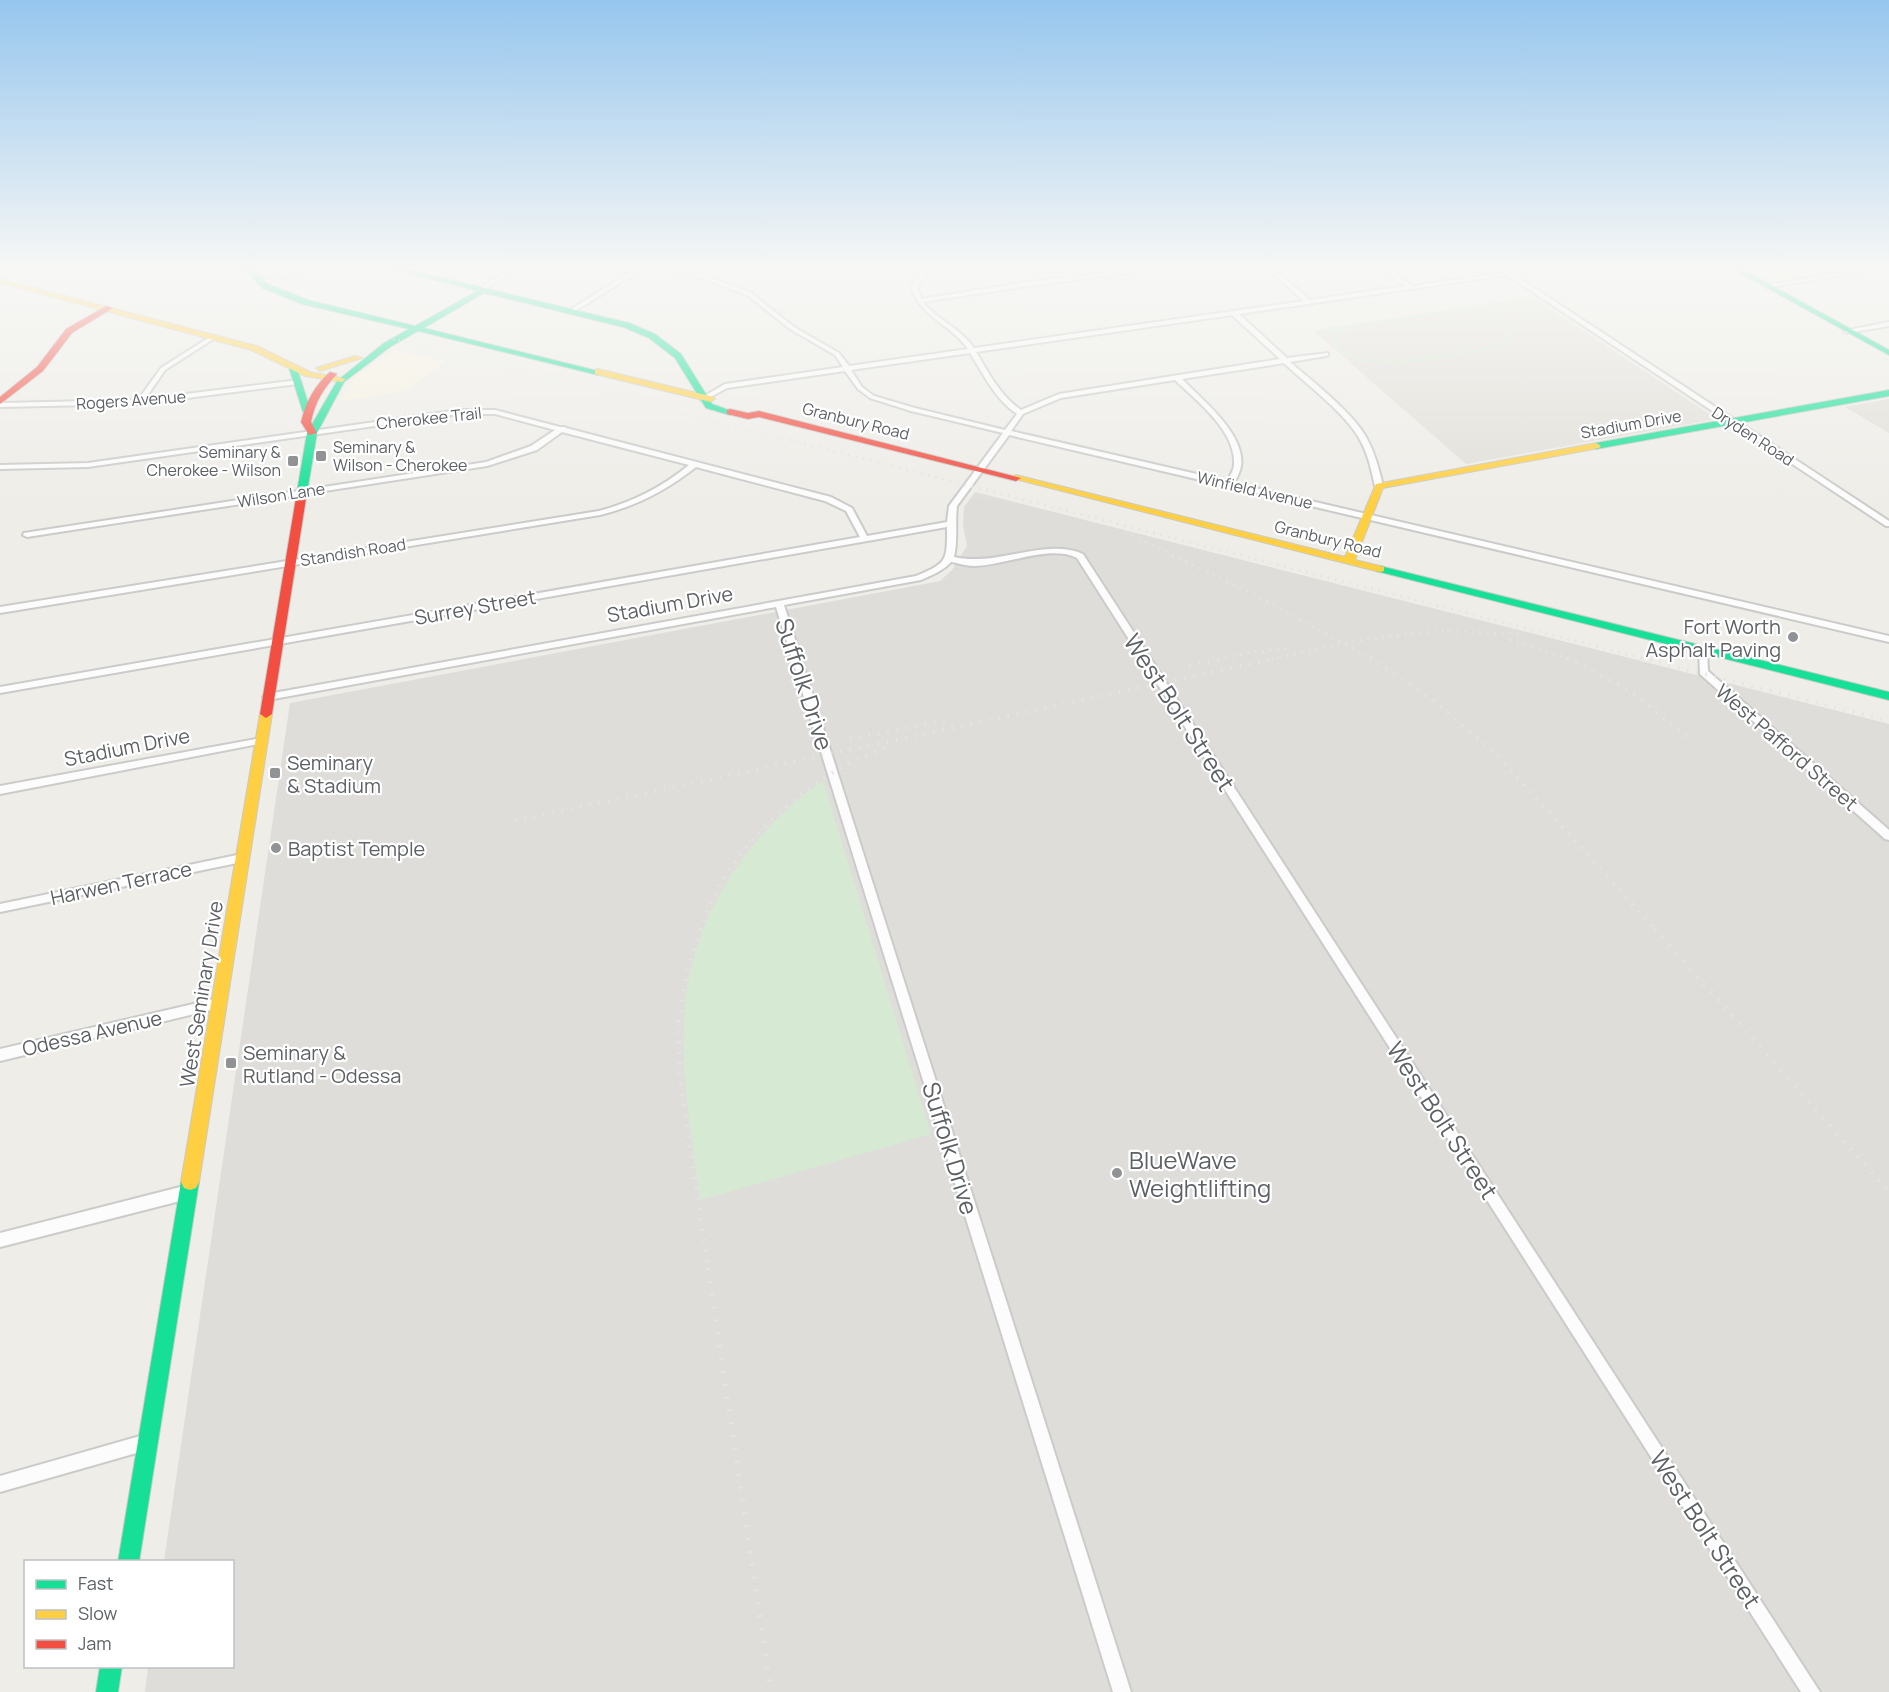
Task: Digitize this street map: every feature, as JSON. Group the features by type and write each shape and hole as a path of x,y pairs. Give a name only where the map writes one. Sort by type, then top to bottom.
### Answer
{"street":[{"path":"0,403 39,369 58,346"},
{"path":"140,402 163,369 199,346"},
{"path":"246,346 293,368 328,378 342,379"},
{"name":"West Seminary Drive","path":"312,433 306,422 307,412 315,392 328,378 381,346"},
{"name":"West Seminary Drive","path":"128,1560 312,433 322,418 330,395 342,379 387,346"},
{"name":"Granbury Road","path":"491,346 703,399 717,399 743,406 759,414 1889,696"},
{"path":"665,346 678,356 699,386 703,399 725,386 1001,346"},
{"name":"Winfield Avenue","path":"823,346 837,354 860,388 872,397 913,410 1889,639"},
{"path":"969,346 1006,401 1020,413"},
{"path":"1270,346 1344,415 1362,436 1372,457 1379,486 1349,561"},
{"name":"Dryden Road","path":"1617,346 1889,524"},
{"path":"1876,346 1889,353"},
{"path":"950,559 953,553 949,524 953,506 1020,413 1059,396 1326,354"},
{"path":"293,368 330,367 358,358"},
{"path":"293,368 307,412"},
{"path":"1177,378 1224,428 1236,450 1237,470 1230,484"},
{"path":"669,390 682,387 693,379"},
{"name":"Rogers Avenue","path":"0,403 140,402 298,382"},
{"name":"Stadium Drive","path":"1379,486 1889,393"},
{"name":"Cherokee Trail","path":"0,467 74,467 477,411 511,414 799,490 843,505 854,517 865,539"},
{"name":"Wilson Lane","path":"27,534 495,462 534,448 563,428"},
{"name":"Standish Road","path":"0,610 609,510 654,494 695,464"},
{"name":"Surrey Street","path":"0,690 949,524"},
{"name":"West Bolt Street","path":"950,559 974,564 1074,551 1080,556 1811,1692"},
{"name":"Stadium Drive","path":"268,697 911,580 933,572 950,559"},
{"name":"Suffolk Drive","path":"780,604 1122,1692"},
{"name":"West Pafford Street","path":"1703,650 1703,672 1889,836"},
{"name":"Stadium Drive","path":"0,790 261,741"},
{"name":"Harwen Terrace","path":"0,908 242,858"},
{"name":"Odessa Avenue","path":"0,1055 219,1003"},
{"path":"0,1240 188,1192"},
{"path":"0,1484 148,1442"},
{"path":"107,1692 111,1668"}],"shaded area":[{"path":"1331,346 1607,346 1717,419 1466,464"},
{"path":"393,351 446,361 405,391 340,401 356,376"},
{"path":"1889,399 1889,433 1845,407"},
{"path":"975,492 1889,724 1889,1692 145,1692 148,1668 234,1668 234,1560 164,1560 290,703 940,581 952,570 967,546 963,525 964,507"}],"green space":[{"path":"1335,346 1341,346 1346,352 1362,359 1384,361 1432,357 1500,346 1409,362 1364,361 1345,355"},
{"path":"823,781 931,1134 700,1200 688,1109 683,1041 688,983 697,948 709,915 726,883 746,854 795,802"}],"railway":[{"path":"420,346 796,442"},
{"path":"790,440 1646,659"},
{"path":"1125,532 1257,596 1344,644"},
{"path":"1344,644 1441,631 1524,634"},
{"path":"1510,640 1571,659"},
{"path":"1272,659 1344,644"},
{"path":"1344,644 1372,659"},
{"path":"1218,659 1252,652 1289,649"},
{"path":"1189,665 1225,658"},
{"path":"515,821 1279,658"},
{"path":"1370,658 1434,701 1496,754 1656,930"},
{"path":"1567,658 1629,690 1690,739"},
{"path":"1641,658 1889,721"},
{"path":"850,739 953,719"},
{"path":"700,930 709,906 722,882 737,860 772,820 813,785 853,761 885,747"},
{"path":"701,929 687,972 679,1023 680,1077 708,1269"},
{"path":"1655,929 1889,1192"},
{"path":"708,1268 771,1692"}],"traffic: fast":[{"path":"301,498 312,433 341,381 386,346"},
{"path":"489,346 598,372"},
{"path":"665,346 678,356 709,406 730,412"},
{"path":"1876,346 1889,353"},
{"path":"293,368 307,412"},
{"path":"1596,446 1889,393"},
{"path":"1380,569 1889,696"},
{"path":"128,1560 190,1182"},
{"path":"107,1692 111,1668"}],"traffic: slow":[{"path":"246,346 308,374 342,379"},
{"path":"320,368 358,358"},
{"path":"598,372 711,399"},
{"path":"1349,561 1379,486 1596,446"},
{"path":"1016,478 1380,569"},
{"path":"190,1182 266,714"}],"traffic: jam":[{"path":"0,401 40,369 58,346"},
{"path":"312,433 306,422 310,408 318,390 333,374"},
{"path":"730,412 748,416 759,414 1016,478"},
{"path":"266,714 301,498"}],"place":[{"name":"Seminary & Wilson - Cherokee","path":"321,456"},
{"name":"Seminary & Cherokee - Wilson","path":"293,461"},
{"name":"Fort Worth Asphalt Paving","path":"1793,637"},
{"name":"Seminary & Stadium","path":"275,773"},
{"name":"Baptist Temple","path":"276,848"},
{"name":"Seminary & Rutland - Odessa","path":"231,1063"},
{"name":"BlueWave Weightlifting","path":"1117,1173"}]}
